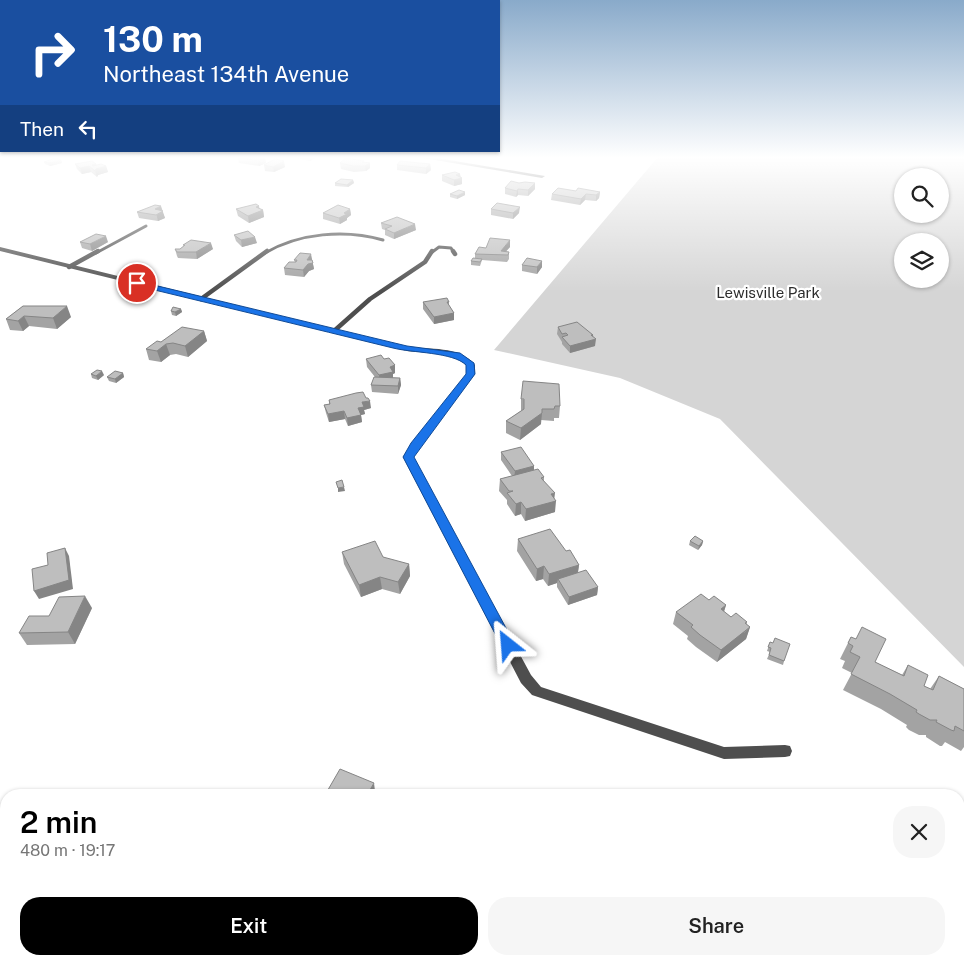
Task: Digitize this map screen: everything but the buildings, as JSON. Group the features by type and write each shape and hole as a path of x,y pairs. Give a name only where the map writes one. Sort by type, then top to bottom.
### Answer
{"street":[{"path":"0,249 418,351 457,355 471,365 471,374 415,445 408,457 526,679 537,690 724,753 785,751"}],"lane":[{"path":"69,266 146,226"},
{"path":"201,299 255,260 282,244 294,240 353,234 369,235 383,240"},
{"path":"334,331 370,299 425,262 434,249 439,247 451,248 454,254"}],"green space":[{"name":"Lewisville Park","path":"620,202 894,202 894,223 949,223 949,202 964,202 964,667 720,419 620,378 494,350"}],"route":[{"path":"137,283 407,349 450,353 463,357 468,361 472,369 471,374 415,445 408,457 508,645"}]}
